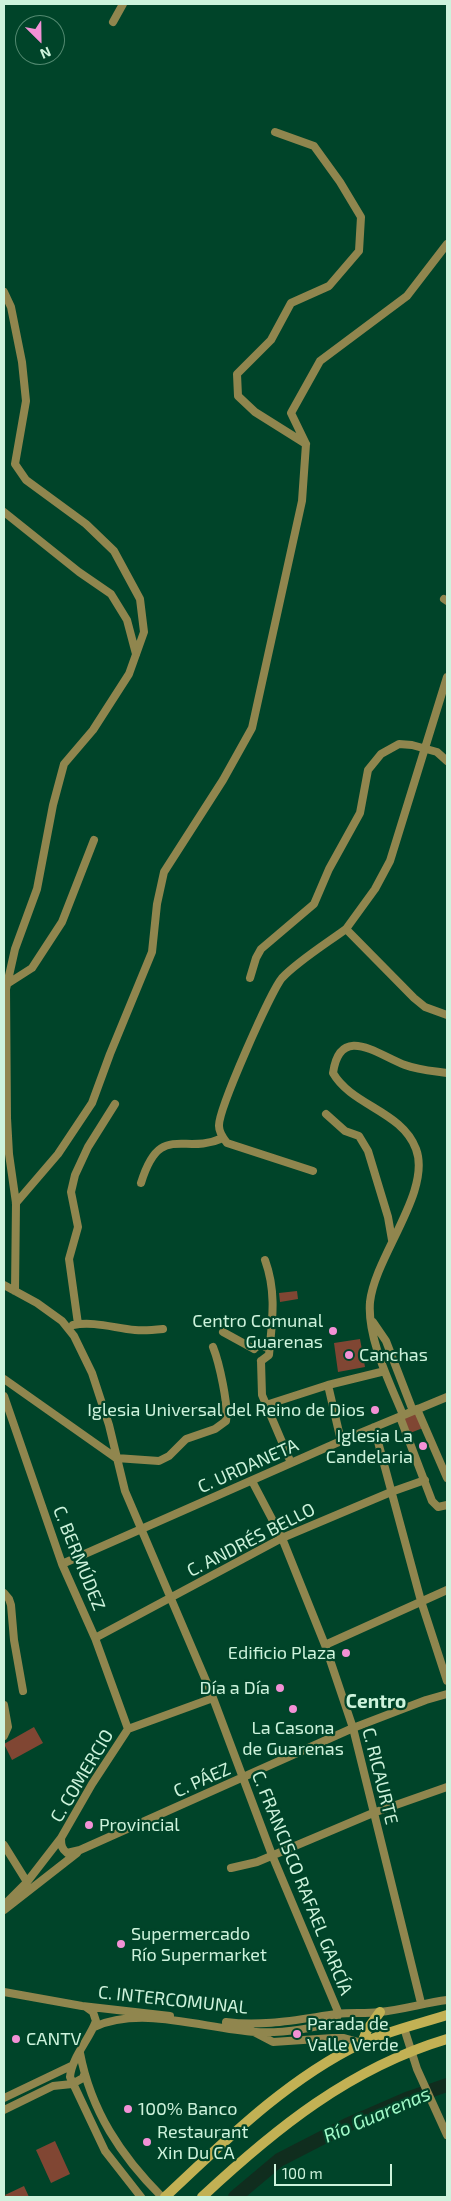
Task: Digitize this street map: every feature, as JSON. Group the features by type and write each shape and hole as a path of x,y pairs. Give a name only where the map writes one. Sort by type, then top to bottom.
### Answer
{"main road":[{"path":"362,2043 367,2030 380,2012"},
{"path":"164,2197 227,2138 294,2084 328,2061 362,2043 447,2015"},
{"path":"202,2197 266,2139 312,2105 360,2074 410,2051 447,2039"}],"street":[{"path":"113,22 123,4"},
{"path":"275,132 314,146 340,182 361,217 359,251 328,286 291,303 271,340 237,374 238,396 255,412 306,444"},
{"path":"16,1203 58,1154 92,1103 152,952 157,904 164,872 223,780 252,728 302,501 306,444 291,413 320,361 408,296 447,244"},
{"path":"4,292 12,306 22,362 26,401 15,464 26,480 86,524 114,551 140,599 144,632 129,674 92,730 64,764 53,806 37,889 15,949 7,984 6,1119 16,1203 15,1291"},
{"path":"4,512 79,572 111,594 126,620 136,654"},
{"path":"313,1171 227,1143 219,1126 226,1100 250,1043 282,979 346,929 375,889 390,861 447,677"},
{"path":"250,978 261,949 314,904 329,869 360,813 365,780 374,762 381,754 399,744 437,752 447,761"},
{"path":"7,984 32,968 62,922 94,840"},
{"path":"346,929 414,998 425,1007 447,1015"},
{"path":"447,1073 408,1066 359,1045 346,1047 338,1057 333,1073 341,1085 396,1122 406,1132 416,1149 420,1164 418,1182 392,1240 373,1290 370,1303 371,1319 377,1346 434,1504 438,1507 447,1507"},
{"path":"78,1324 69,1259 78,1227 71,1192 75,1175 88,1147 115,1104"},
{"path":"326,1114 345,1131 359,1136 368,1151 384,1199 392,1240"},
{"path":"141,1183 149,1161 163,1146 172,1143 210,1143 223,1138"},
{"path":"261,1361 269,1355 268,1349 273,1325 273,1304 269,1270 265,1260"},
{"name":"C. FRANCISCO RAFAEL GARCÍA","path":"4,1284 37,1303 66,1326 74,1336 92,1373 109,1425 125,1491 140,1530 213,1698 272,1855 339,2014"},
{"path":"371,1319 386,1341 415,1410 445,1467 447,1478"},
{"path":"66,1326 101,1324 138,1331 163,1329"},
{"path":"223,1332 254,1349"},
{"path":"254,1349 260,1344 268,1349"},
{"path":"4,1379 116,1458 160,1461 169,1456 186,1439 222,1424 226,1417 218,1361 213,1347"},
{"path":"254,1349 255,1358 261,1361"},
{"path":"261,1361 260,1384 266,1405 291,1463"},
{"path":"266,1405 328,1385 381,1372"},
{"path":"328,1385 341,1441"},
{"name":"C. BERMÚDEZ","path":"4,1396 62,1564 95,1638 128,1729"},
{"name":"C. URDANETA","path":"62,1564 341,1441 447,1397"},
{"path":"374,1427 421,1601 447,1681"},
{"name":"C. ANDRÉS BELLO","path":"95,1638 282,1538 391,1492 425,1480"},
{"name":"C. RICAURTE","path":"252,1481 282,1538 326,1645 353,1728 421,2003"},
{"path":"326,1645 447,1590"},
{"path":"4,1593 11,1605 14,1640 23,1691"},
{"name":"C. PÁEZ","path":"4,1910 80,1850 353,1728 426,1700 447,1694"},
{"name":"C. COMERCIO","path":"4,1904 27,1882 62,1838 92,1784 128,1729 213,1698"},
{"path":"4,1705 8,1727 4,1736"},
{"path":"231,1868 249,1865 373,1813 447,1787"},
{"name":"C. COMERCIO","path":"62,1838 62,1848 68,1853 80,1850"},
{"path":"4,1845 27,1882"},
{"name":"C. INTERCOMUNAL","path":"4,1992 82,2006 238,2024 287,2022 339,2014 380,2012 421,2003 447,2000"},
{"path":"82,2006 90,2008 94,2012 96,2021 80,2053 71,2066 70,2077 72,2084 105,2151 141,2197"},
{"name":"C. INTERCOMUNAL","path":"94,2027 108,2021 127,2018 168,2020 251,2031 316,2027 333,2022 339,2014"},
{"path":"238,2024 273,2042 344,2038 362,2043"},
{"path":"404,2028 417,2069 447,2135"},
{"path":"80,2053 84,2075 102,2118 117,2146 144,2180 164,2197"},
{"path":"4,2098 71,2066"},
{"path":"4,2110 53,2086 72,2084 81,2080 84,2075"}],"shaded area":[{"path":"297,1291 298,1299 280,1302 279,1293"},
{"name":"Canchas","path":"360,1339 365,1367 338,1372 334,1343"},
{"path":"416,1413 423,1428 410,1433 403,1418"},
{"path":"34,1727 43,1743 12,1760 4,1744"},
{"path":"55,2141 70,2174 51,2183 36,2150"},
{"path":"24,2186 29,2197 6,2197 5,2195"}],"waterway":[{"name":"Río Guarenas","path":"235,2197 279,2160 347,2125 409,2098 447,2085"}],"place":[{"name":"Centro Comunal Guarenas","path":"333,1331"},
{"name":"Canchas","path":"349,1355"},
{"name":"Iglesia Universal del Reino de Dios","path":"375,1410"},
{"name":"Iglesia La Candelaria","path":"423,1446"},
{"name":"Edificio Plaza","path":"346,1653"},
{"name":"Día a Día","path":"280,1688"},
{"name":"La Casona de Guarenas","path":"293,1709"},
{"name":"Provincial","path":"89,1825"},
{"name":"Supermercado Río Supermarket","path":"121,1944"},
{"name":"Parada de Valle Verde","path":"297,2034"},
{"name":"CANTV","path":"16,2039"},
{"name":"100% Banco","path":"128,2109"},
{"name":"Restaurant Xin Du CA","path":"147,2142"}],"district":[{"name":"Centro","path":"376,1702"}]}
